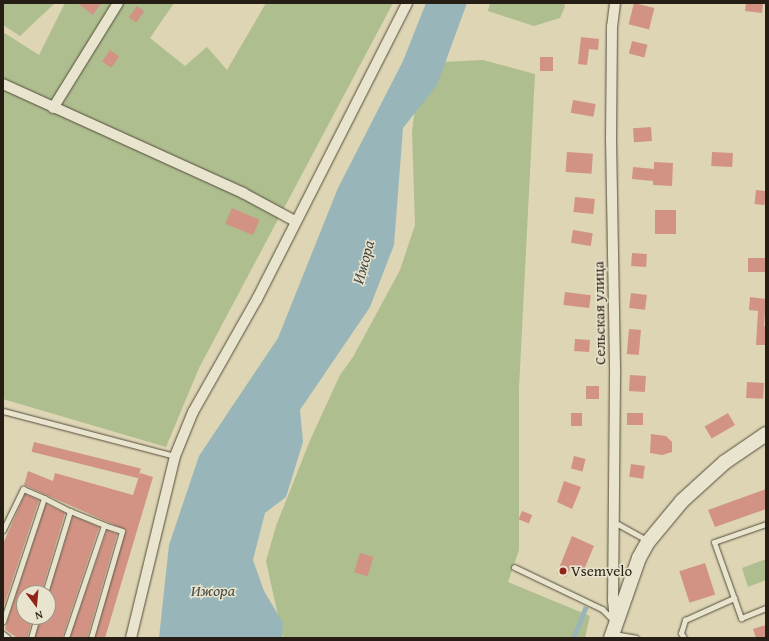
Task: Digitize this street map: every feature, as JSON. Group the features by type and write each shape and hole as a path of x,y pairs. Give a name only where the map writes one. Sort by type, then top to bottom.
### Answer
{"main road":[{"path":"612,631 639,558 648,542 682,501 724,462 766,434"}],"street":[{"path":"53,108 118,3"},
{"path":"131,638 175,456 193,412 257,299 294,221 407,3"},
{"name":"Сельская улица","path":"612,631 615,374 611,116 612,26 615,3"},
{"path":"3,84 243,193 294,221"}],"lane":[{"path":"3,411 175,456"},
{"path":"3,530 24,489 70,511 122,531 91,638"},
{"path":"3,622 44,498"},
{"path":"47,585 70,511"},
{"path":"614,522 648,542"},
{"path":"766,524 714,542 741,618 766,608"},
{"path":"66,638 104,525"},
{"path":"514,567 602,609 612,631 636,638"},
{"path":"684,638 681,633 685,620 734,598"},
{"path":"31,638 35,625"},
{"path":"3,634 8,638"}],"green space":[{"path":"3,3 55,3 20,36 3,25"},
{"path":"65,3 174,3 150,38 185,66 207,47 227,70 266,3 393,3 199,368 166,447 3,399 3,32 39,55"},
{"path":"490,3 564,3 565,6 560,18 534,26 488,11"},
{"path":"483,60 535,74 519,388 519,550 508,582 590,616 585,638 283,638 266,561 276,526 311,438 340,375 353,357 400,270 415,225 412,132 421,63"},
{"path":"766,559 766,580 748,587 742,568"}],"water":[{"name":"Ижора","path":"426,3 467,3 437,85 403,128 394,245 370,307 300,410 303,442 286,497 265,513 253,560 264,591 283,623 282,638 159,638 169,545 199,456 278,338 338,188 403,61"},
{"path":"584,606 589,608 576,638 571,638"}],"building":[{"path":"77,3 101,3 93,15"},
{"path":"634,3 654,8 649,29 629,24"},
{"path":"746,3 763,3 762,13 745,11"},
{"path":"137,6 144,11 136,23 129,17"},
{"path":"581,37 599,39 598,50 589,49 587,65 578,64"},
{"path":"632,41 648,45 644,57 629,54"},
{"path":"110,50 119,56 111,68 102,62"},
{"path":"540,57 553,57 553,71 540,71"},
{"path":"573,100 596,104 593,117 571,113"},
{"path":"651,127 652,141 634,142 633,128"},
{"path":"567,152 593,154 592,174 566,172"},
{"path":"712,152 733,153 732,167 711,166"},
{"path":"654,162 673,163 672,186 653,185 653,181 632,179 633,167 654,169"},
{"path":"756,190 766,191 764,205 755,204"},
{"path":"575,197 595,199 593,214 573,212"},
{"path":"232,208 260,220 253,235 225,224"},
{"path":"655,210 676,210 676,234 655,234"},
{"path":"573,230 593,233 591,246 571,243"},
{"path":"632,253 647,254 646,267 631,266"},
{"path":"748,258 766,258 766,272 748,272"},
{"path":"565,292 591,295 589,308 563,305"},
{"path":"631,293 647,295 645,310 629,308"},
{"path":"750,297 766,299 764,326 766,326 766,345 756,345 758,311 749,310"},
{"path":"629,329 641,330 639,355 627,354"},
{"path":"575,339 590,340 589,352 574,351"},
{"path":"630,375 646,376 645,392 629,391"},
{"path":"747,382 764,383 763,399 746,398"},
{"path":"586,386 599,386 599,399 586,399"},
{"path":"571,413 582,413 582,426 571,426"},
{"path":"627,413 643,413 643,425 627,425"},
{"path":"728,413 735,425 712,439 705,427"},
{"path":"651,434 666,436 672,442 672,452 662,455 650,453"},
{"path":"34,442 141,469 138,478 32,452"},
{"path":"574,456 586,459 582,472 571,469"},
{"path":"631,464 645,466 643,479 629,477"},
{"path":"28,471 53,481 55,473 133,495 140,473 153,477 105,638 95,638 126,530 24,485"},
{"path":"564,481 581,487 572,509 557,502"},
{"path":"766,489 766,509 715,527 708,510"},
{"path":"25,494 39,500 3,608 3,544"},
{"path":"46,504 65,513 43,585 19,585"},
{"path":"522,511 532,515 529,523 519,519"},
{"path":"73,516 99,527 62,638 35,638 39,625 56,625 56,585 51,585"},
{"path":"107,530 117,534 87,638 70,638"},
{"path":"572,536 594,546 583,572 571,568 566,577 557,573"},
{"path":"360,553 373,557 368,576 354,572"},
{"path":"705,563 715,594 690,603 679,571"},
{"path":"16,595 16,625 31,625 27,638 17,638 5,629"},
{"path":"766,625 766,638 756,638 753,629"}],"place":[{"name":"Vsemvelo","path":"563,571"}]}
